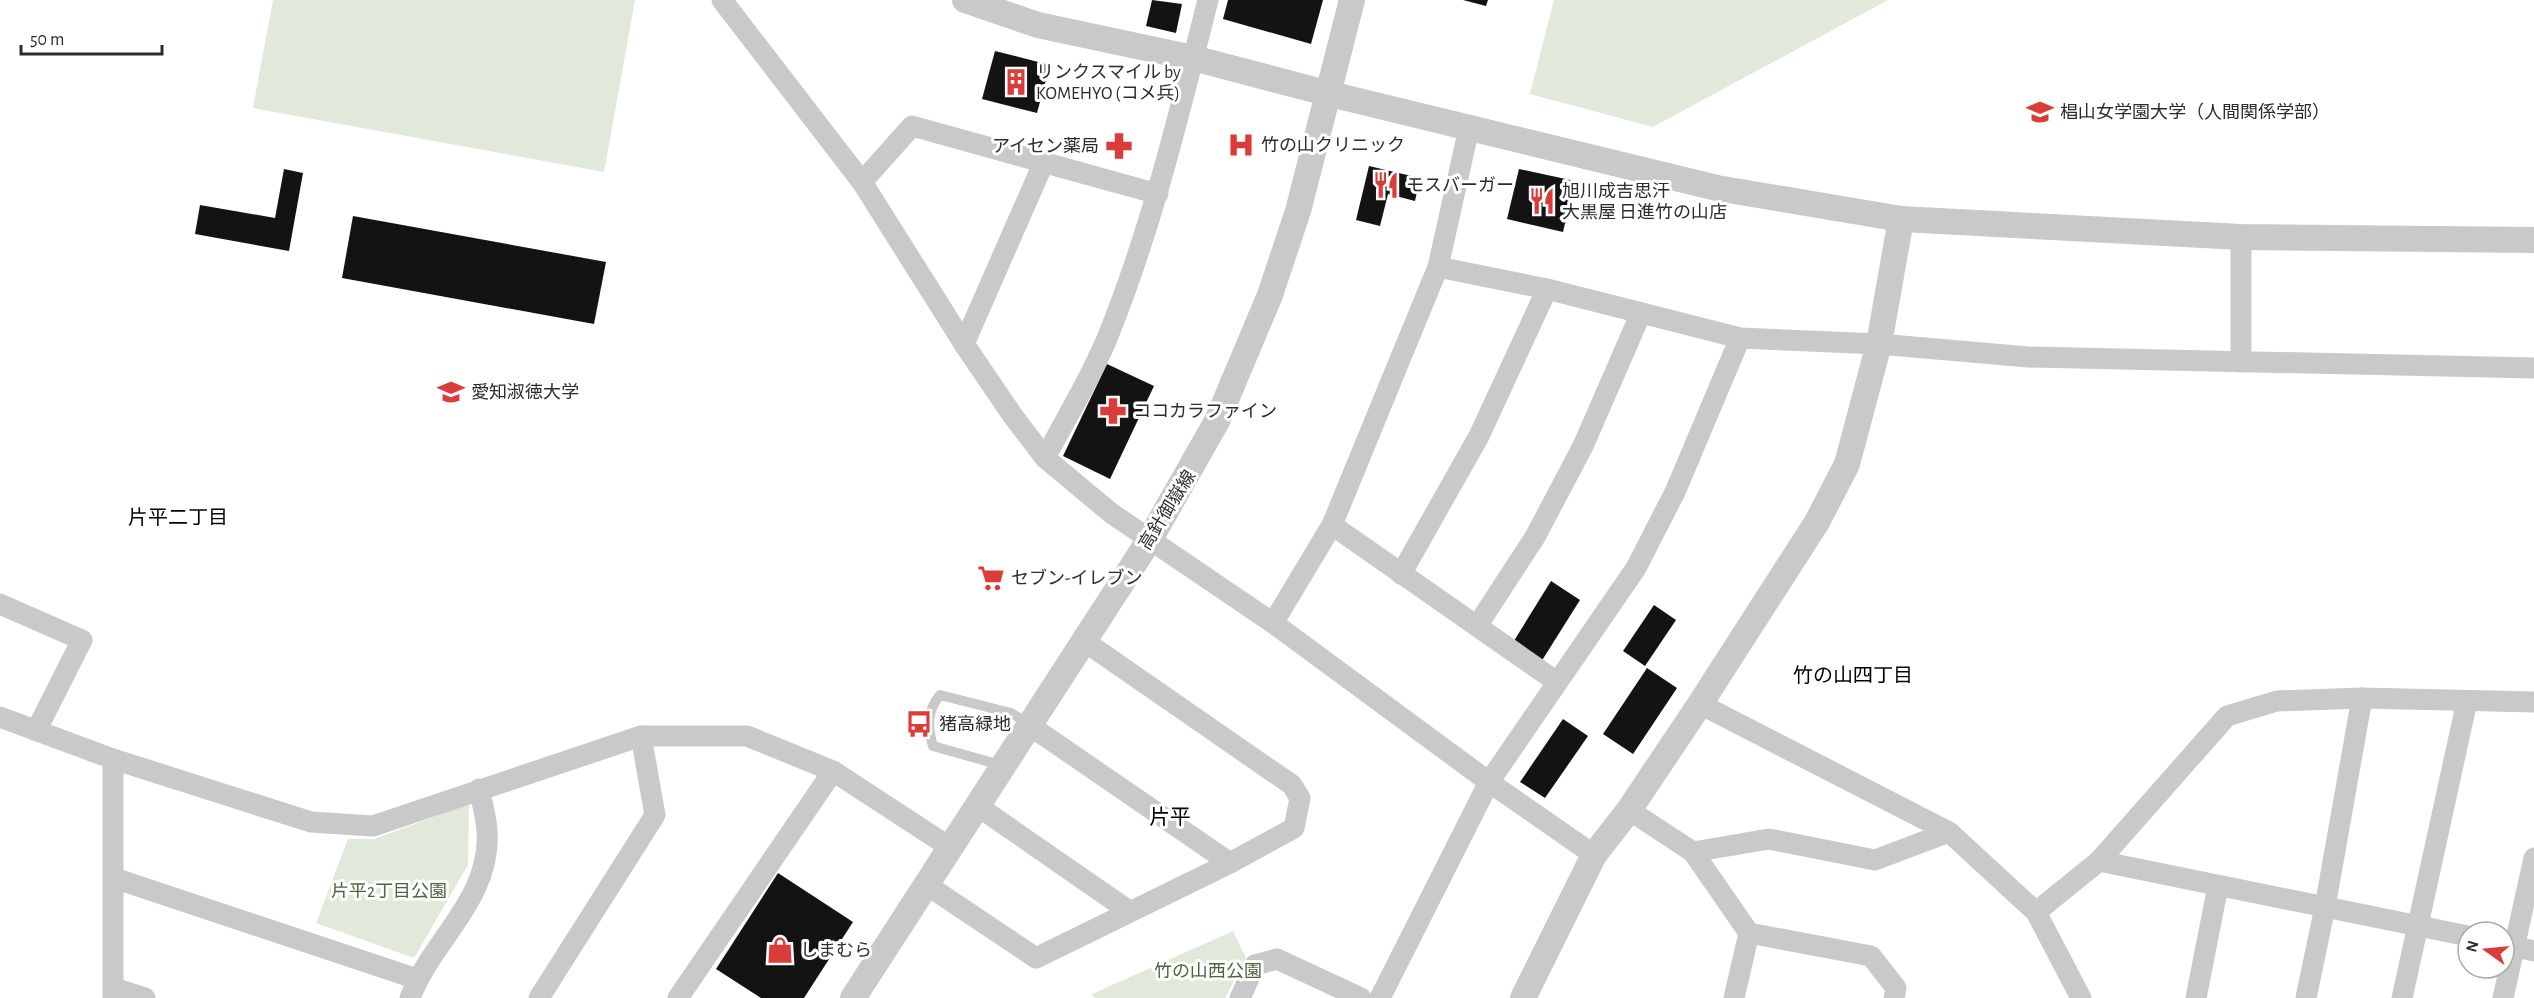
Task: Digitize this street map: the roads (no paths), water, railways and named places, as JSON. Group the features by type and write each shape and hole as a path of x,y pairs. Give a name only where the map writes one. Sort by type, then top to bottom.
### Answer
{"street":[{"path":"722,0 862,182 964,344 1045,458 1111,513 1274,623 1489,782 1594,855"},
{"path":"965,0 1038,25 1193,58 1326,93 1717,188 1901,219 2241,237 2534,240"},
{"path":"1045,458 1107,339 1135,267 1158,194 1208,0"},
{"name":"高針御嶽線","path":"853,998 1150,539 1217,422 1270,295 1298,211 1326,93 1352,0"},
{"path":"862,182 912,126 1158,194"},
{"path":"1274,623 1332,525 1438,267 1469,128"},
{"path":"964,344 1043,164"},
{"path":"1523,998 1594,855 1629,810 1700,704 1817,522 1847,464 1879,344 1901,219"},
{"path":"2241,237 2241,362"},
{"path":"1438,267 1547,289 1740,338 1879,344 2028,357 2534,368"},
{"path":"1401,574 1479,436 1547,289"},
{"path":"1477,626 1535,537 1583,446 1641,313"},
{"path":"1380,998 1489,782 1635,568 1675,492 1740,338"},
{"path":"1332,525 1557,682"},
{"path":"0,604 82,640 36,731"},
{"path":"927,885 1036,958 1230,864 1294,828 1300,798 1292,785 1084,641"},
{"path":"2306,998 2325,907 2362,698"},
{"path":"2036,912 2100,861 2227,716 2277,701 2362,698 2534,702"},
{"path":"2402,998 2468,701"},
{"path":"1700,704 1949,832 2036,912 2081,998"},
{"path":"0,717 113,759 311,822 373,825 641,736 747,736 832,771 951,848"},
{"path":"1029,725 1230,864"},
{"path":"538,998 655,814 641,736"},
{"path":"113,759 114,993 145,998"},
{"path":"678,998 832,771"},
{"path":"114,878 414,988 471,901 480,879 485,861 487,830 479,789"},
{"path":"978,807 1129,911"},
{"path":"1629,810 1693,852 1749,933 1871,956 1896,988 1894,998"},
{"path":"1693,852 1769,839 1875,860 1949,832"},
{"path":"2503,998 2518,947 2534,858"},
{"path":"2100,861 2456,933"},
{"path":"2196,998 2218,886"},
{"path":"1734,998 1749,933"},
{"path":"1240,998 1255,965 1277,959 1361,998"}],"lane":[{"path":"1004,766 933,746 927,727 933,702 940,694 1011,713 1029,725"}],"place":[{"name":"リンクスマイル by KOMEHYO (コメ兵)","path":"1016,82"},
{"name":"椙山女学園大学（人間関係学部）","path":"2040,112"},
{"name":"竹の山クリニック","path":"1241,145"},
{"name":"アイセン薬局","path":"1119,146"},
{"name":"モスバーガー","path":"1386,185"},
{"name":"旭川成吉思汗 大黒屋 日進竹の山店","path":"1542,201"},
{"name":"愛知淑徳大学","path":"451,392"},
{"name":"ココカラファイン","path":"1113,411"},
{"name":"セブン-イレブン","path":"991,578"},
{"name":"猪高緑地","path":"919,724"},
{"name":"しまむら","path":"780,950"}],"district":[{"name":"片平二丁目","path":"178,517"},
{"name":"竹の山四丁目","path":"1853,675"},
{"name":"片平","path":"1170,817"}],"park label":[{"name":"片平2丁目公園","path":"389,891"},
{"name":"竹の山西公園","path":"1208,971"}]}
